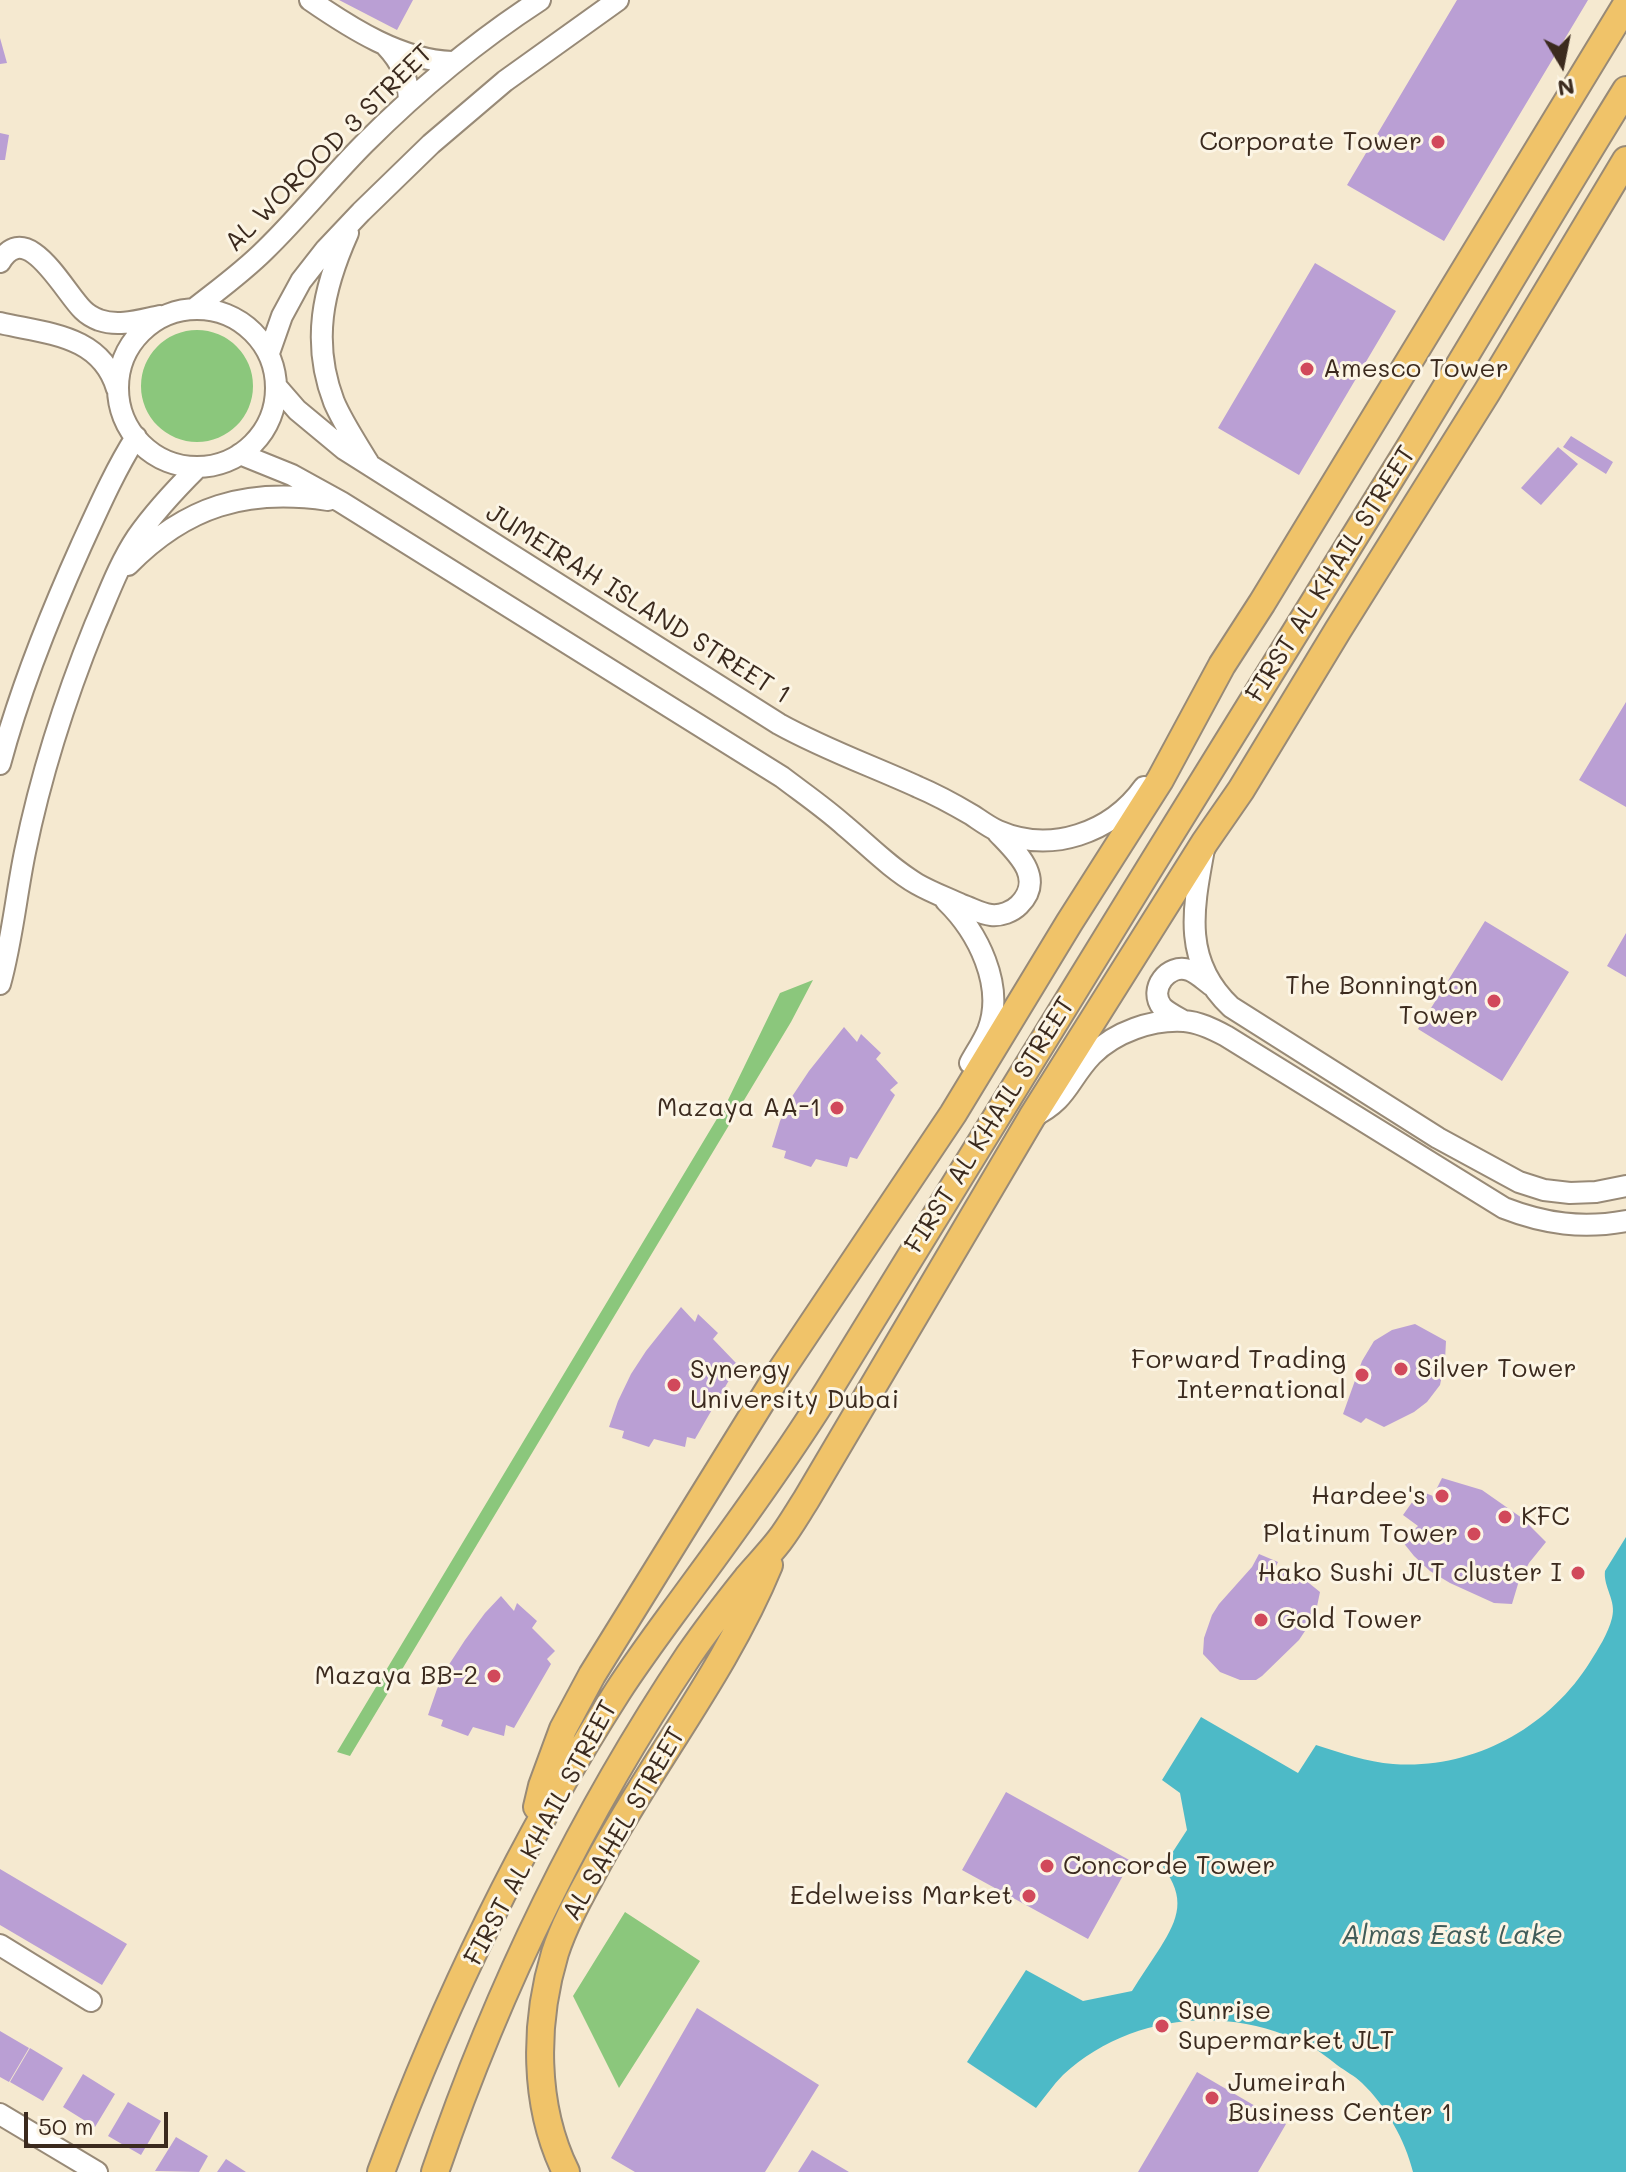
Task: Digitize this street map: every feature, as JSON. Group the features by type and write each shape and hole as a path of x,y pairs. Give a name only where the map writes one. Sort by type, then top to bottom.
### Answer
{"main road":[{"path":"529,1845 542,1786 563,1729 592,1675 776,1378 953,1114 1160,780 1235,644 1626,5"},
{"name":"FIRST AL KHAIL STREET","path":"381,2172 426,2059 475,1950 576,1758 621,1685 775,1472 824,1397 1626,90"},
{"name":"FIRST AL KHAIL STREET","path":"435,2172 476,2061 543,1911 621,1765 718,1615 780,1541 806,1500 1032,1117 1241,790 1626,160"},
{"name":"AL SAHEL STREET","path":"566,2172 549,2122 540,2061 546,1986 556,1950 570,1916 620,1821 744,1620 780,1541"}],"street":[{"path":"310,0 346,24 383,43 434,62 452,62"},
{"name":"AL WOROOD 3 STREET","path":"194,309 265,250 327,181 452,62 540,0"},
{"path":"269,353 282,316 301,281 326,249 395,178 505,81 618,0"},
{"path":"383,43 404,71 409,101"},
{"path":"353,221 326,291 322,347 334,402 370,465"},
{"path":"0,262 10,249 25,248 46,264 84,310 96,319 111,323 127,323 194,309 217,311 238,320 256,334 269,353 277,387 272,413 260,436 240,454 197,468 173,463 152,453 136,437 123,415 118,391 106,364 85,345 0,323"},
{"path":"118,391 121,366 132,343 149,325 172,313"},
{"name":"JUMEIRAH ISLAND STREET 1","path":"277,387 320,431 370,465 779,724 807,740 927,791 995,830"},
{"path":"1,753 41,638 107,487 136,437"},
{"path":"240,454 292,475 341,502 771,769 917,884 991,915 1005,914 1017,907 1026,897 1030,883 1028,870 1021,858 995,830"},
{"path":"2,970 24,855 52,744 75,677 114,580 136,538 164,501 197,468"},
{"path":"114,580 167,530 218,505 274,495 341,502"},
{"path":"995,830 1032,841 1052,841 1071,838 1113,819 1133,803 1189,726"},
{"path":"1205,842 1195,920 1199,959 1220,997 1244,1016 1438,1138 1519,1182 1544,1190 1570,1193 1626,1186"},
{"path":"940,896 958,913 972,934 983,957 993,997 988,1030 957,1086 953,1114"},
{"path":"1211,985 1187,969 1177,969 1161,980 1157,990 1164,1009 1184,1021 1226,1036 1504,1208 1528,1218 1580,1226 1626,1221"},
{"path":"1032,1117 1057,1102 1093,1054 1114,1038 1141,1027 1184,1021"},
{"path":"0,1945 91,2001"},
{"path":"0,2114 97,2172"}],"green space":[{"path":"197,330 219,334 237,346 249,364 253,386 249,408 237,426 219,438 197,442 175,438 157,426 145,408 141,386 145,364 157,346 175,334"},
{"path":"813,980 791,1022 350,1756 337,1752 727,1102 780,993"},
{"path":"625,1912 700,1961 619,2088 573,1996"}],"water":[{"name":"Almas East Lake","path":"1626,1537 1626,2172 1413,2172 1394,2124 1362,2083 1305,2043 1257,2026 1198,2020 1168,2024 1112,2041 1086,2056 1063,2075 1036,2108 967,2062 1026,1970 1083,2001 1132,1991 1167,1937 1175,1917 1175,1889 1163,1867 1187,1830 1180,1793 1162,1780 1201,1717 1298,1773 1316,1745 1393,1764 1451,1760 1479,1752 1506,1740 1553,1707 1590,1662 1605,1636 1613,1612 1605,1571"}],"building":[{"path":"339,0 413,0 397,30"},
{"name":"Corporate Tower","path":"1457,0 1588,0 1444,241 1347,185"},
{"path":"0,38 7,63 0,64"},
{"path":"0,133 9,135 5,160 0,160"},
{"name":"Amesco Tower","path":"1315,263 1396,311 1299,475 1218,428"},
{"path":"1571,436 1613,462 1606,474 1563,447"},
{"path":"1558,447 1578,464 1541,505 1521,488"},
{"path":"1626,702 1626,807 1579,780"},
{"name":"The Bonnington Tower","path":"1485,921 1569,972 1502,1081 1418,1029"},
{"path":"1626,933 1626,977 1607,966"},
{"name":"Mazaya AA-1","path":"844,1027 857,1042 861,1034 881,1053 876,1059 898,1083 890,1090 895,1095 857,1159 850,1157 847,1167 816,1159 811,1167 784,1158 786,1151 772,1147 780,1121 809,1071"},
{"path":"681,1307 695,1322 698,1314 718,1333 713,1339 736,1363 728,1370 732,1375 695,1439 687,1437 685,1447 654,1439 649,1447 622,1438 624,1431 609,1427 618,1401 646,1351"},
{"name":"Silver Tower","path":"1415,1324 1446,1341 1440,1385 1427,1402 1384,1427 1366,1418 1361,1423 1343,1414 1362,1361 1374,1341 1392,1330"},
{"name":"Platinum Tower","path":"1442,1478 1482,1490 1522,1518 1546,1542 1529,1563 1512,1604 1494,1603 1450,1583 1430,1571 1402,1541 1418,1526 1403,1515 1420,1491 1433,1496"},
{"name":"Gold Tower","path":"1259,1554 1278,1562 1272,1574 1281,1579 1282,1573 1294,1571 1320,1592 1315,1616 1299,1640 1262,1676 1256,1680 1240,1680 1220,1672 1203,1654 1204,1638 1219,1604 1252,1567"},
{"name":"Mazaya BB-2","path":"501,1596 514,1611 517,1603 537,1621 532,1628 555,1651 547,1659 551,1664 514,1728 506,1725 504,1736 473,1727 468,1736 441,1726 443,1720 428,1715 450,1663 485,1613"},
{"name":"Concorde Tower","path":"1006,1792 1131,1861 1088,1939 962,1870"},
{"path":"0,1869 127,1944 102,1985 0,1925"},
{"path":"697,2008 819,2085 765,2172 635,2172 611,2158"},
{"path":"0,2031 29,2048 9,2082 0,2077"},
{"path":"30,2048 63,2068 43,2101 10,2082"},
{"name":"Jumeirah Business Center 1","path":"1197,2072 1286,2124 1258,2172 1138,2172"},
{"path":"83,2074 115,2094 95,2127 63,2107"},
{"path":"128,2102 161,2121 141,2155 108,2136"},
{"path":"176,2137 208,2156 199,2172 155,2171"},
{"path":"812,2150 849,2172 798,2172"},
{"path":"226,2159 246,2172 217,2172"}],"place":[{"name":"Corporate Tower","path":"1438,142"},
{"name":"Amesco Tower","path":"1307,369"},
{"name":"The Bonnington Tower","path":"1494,1001"},
{"name":"Mazaya AA-1","path":"837,1108"},
{"name":"Silver Tower","path":"1401,1369"},
{"name":"Forward Trading International","path":"1362,1375"},
{"name":"Synergy University Dubai","path":"674,1385"},
{"name":"Hardee's","path":"1442,1496"},
{"name":"KFC","path":"1505,1517"},
{"name":"Platinum Tower","path":"1474,1534"},
{"name":"Hako Sushi JLT cluster I","path":"1578,1573"},
{"name":"Gold Tower","path":"1261,1620"},
{"name":"Mazaya BB-2","path":"494,1676"},
{"name":"Concorde Tower","path":"1047,1866"},
{"name":"Edelweiss Market","path":"1029,1896"},
{"name":"Sunrise Supermarket JLT","path":"1162,2026"},
{"name":"Jumeirah Business Center 1","path":"1212,2098"}]}
